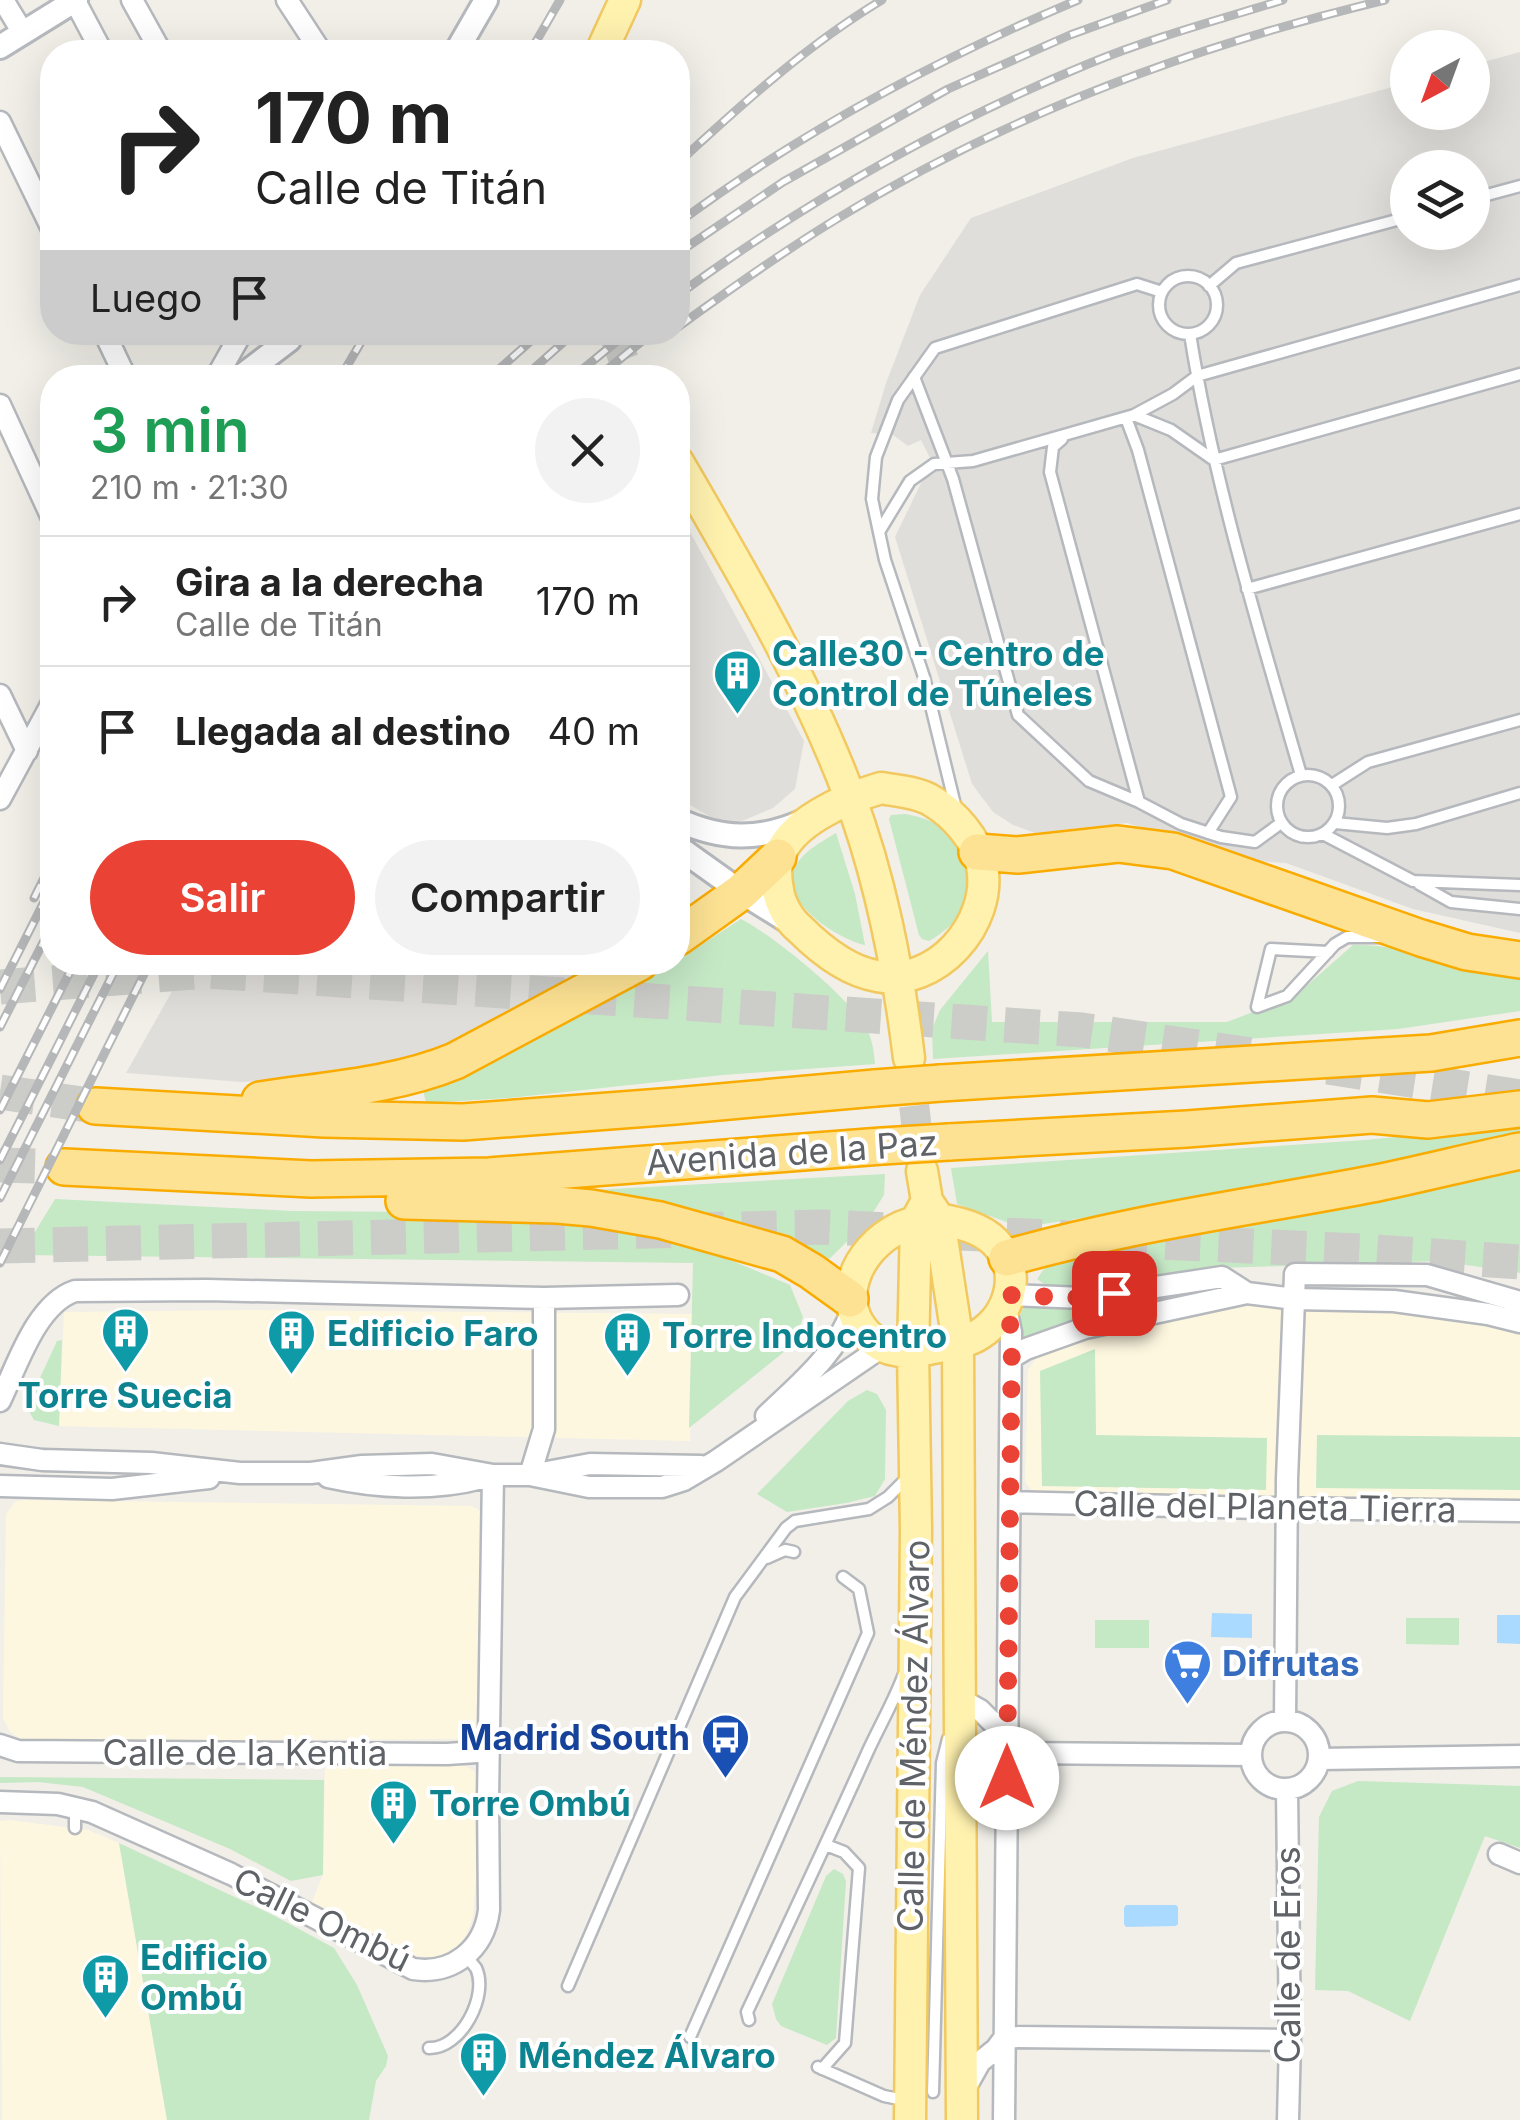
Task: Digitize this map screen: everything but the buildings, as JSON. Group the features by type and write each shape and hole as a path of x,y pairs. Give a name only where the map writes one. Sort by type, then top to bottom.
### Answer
{"highway":[{"path":"977,852 1018,855 1118,844 1173,851 1421,938 1467,952 1520,960"},
{"path":"690,928 741,892 778,857"},
{"path":"177,1112 426,1073 616,975"},
{"name":"Avenida de la Paz","path":"95,1106 462,1122 941,1083 1431,1053 1520,1038"},
{"path":"1372,1115 1440,1099 1520,1089"},
{"name":"Avenida de la Paz","path":"64,1167 311,1179 488,1176 1372,1115 1428,1120 1520,1108"},
{"path":"1006,1258 1142,1224 1378,1182 1520,1151"},
{"path":"311,1179 378,1200 557,1205 660,1220 782,1254 811,1271 851,1304"}],"main road":[{"path":"607,40 625,0"},
{"path":"690,483 797,678 850,797 882,902 899,977 909,1058"},
{"path":"881,788 926,790 929,798 958,820 977,852 982,866 980,908 968,933 950,954 926,970 879,977 850,968 812,942 794,924 779,899 778,857 791,838 820,814 850,797 881,788"},
{"name":"Calle de Méndez Álvaro","path":"922,1171 927,1214 958,1343 961,1808 936,2105"},
{"path":"927,1214 979,1230 996,1242 1006,1258 1011,1282 1008,1302 992,1326 958,1343 913,1352 882,1347 867,1335 851,1304 855,1274 867,1255 883,1238 927,1214"},
{"name":"Calle de Méndez Álvaro","path":"927,1214 913,1352 914,1470 916,1645 936,2105"}],"street":[{"path":"3,0 23,33"},
{"path":"0,47 76,0 96,40"},
{"path":"132,0 154,40"},
{"path":"288,0 313,40"},
{"path":"463,40 486,0"},
{"path":"0,122 40,204"},
{"path":"255,365 280,345"},
{"path":"0,404 40,492"},
{"path":"0,695 26,751"},
{"path":"0,799 40,725"},
{"path":"690,826 730,836 765,835 820,814"},
{"path":"690,856 794,924"},
{"path":"1285,1721 1294,1274 1427,1275 1520,1302"},
{"path":"1004,2120 1012,1332 1008,1302 1083,1298 1222,1277 1246,1293"},
{"path":"0,1400 36,1326 56,1301 76,1292 678,1296"},
{"path":"1011,1358 1085,1328 1246,1293 1394,1301 1520,1322"},
{"path":"530,1475 544,1429 544,1298"},
{"path":"734,1448 823,1360 845,1330 851,1304"},
{"path":"2,1468 42,1460 240,1473 311,1473 362,1482 422,1486 493,1475 530,1475 590,1464 708,1466 882,1347"},
{"path":"2,1468 112,1489 240,1473"},
{"name":"Calle Ombú","path":"0,1802 58,1804 75,1817 134,1830 231,1874 412,1969 441,1969 466,1956 482,1935 489,1910 493,1475"},
{"name":"Calle del Planeta Tierra","path":"1010,1502 1520,1511"},
{"name":"Calle de Méndez Álvaro","path":"958,1698 980,1710 1008,1745"},
{"path":"1285,1721 1306,1728 1314,1737 1319,1759 1309,1780 1287,1790 1266,1784 1252,1766 1251,1755 1252,1744 1265,1728 1285,1721"},
{"name":"Calle de la Kentia","path":"0,1745 18,1752 448,1754 478,1752 490,1746"},
{"path":"1008,1745 1251,1755"},
{"path":"1319,1759 1520,1756"},
{"name":"Calle de Méndez Álvaro","path":"961,1808 1007,1778"},
{"name":"Calle de Eros","path":"1287,1790 1288,2120"},
{"path":"1499,1854 1520,1863"},
{"path":"936,2105 1005,2036"},
{"path":"1005,2036 1290,2040"}],"lane":[{"path":"1490,194 1520,186"},
{"path":"1209,286 1236,263 1390,222"},
{"path":"1184,276 1209,286 1217,302 1207,327 1190,334 1166,325 1159,309 1168,284 1184,276"},
{"path":"958,820 924,677 879,532 872,499 876,456 898,400 935,348 1138,284 1162,292"},
{"path":"879,532 910,481 934,464 973,461 1130,416 1173,394 1197,376 1520,285"},
{"path":"1190,334 1214,460 1247,590 1302,775"},
{"path":"1214,460 1520,374"},
{"path":"914,377 948,464 1018,715 1089,781 1182,824 1221,837 1255,842 1281,823"},
{"path":"1130,416 1171,430 1214,460"},
{"path":"1130,416 1231,797 1208,832"},
{"path":"1066,435 1053,447 1050,472 1139,802"},
{"path":"1247,590 1520,514"},
{"path":"1332,785 1368,762 1520,720"},
{"path":"926,790 946,767"},
{"path":"1312,775 1332,785 1339,801 1335,823 1323,834 1309,838 1288,831 1281,823 1276,802 1286,783 1312,775"},
{"path":"1335,823 1387,828 1416,824 1520,793"},
{"path":"1323,834 1451,902 1520,908"},
{"path":"1414,881 1520,885"},
{"path":"1328,952 1271,949 1257,1006 1287,996 1328,952 1335,944 1347,937 1421,938"},
{"path":"568,1986 734,1596 795,1521 869,1509 888,1497 914,1470"},
{"path":"758,1564 773,1554 794,1552"},
{"path":"690,2037 868,1633 859,1589 843,1577"},
{"path":"749,2020 747,2012 890,1711 916,1645"},
{"path":"826,1846 844,1852 859,1868 845,2043 820,2068 884,2096 936,2105 942,1764 958,1698"},
{"path":"430,2048 440,2048 456,2038 468,2021 479,1991 476,1967 466,1956"}],"shaded area":[{"path":"1520,52 1520,933 1413,909 1286,863 1243,860 1127,823 1035,833 993,812 972,784 895,537 923,479 935,473 933,464 921,440 908,446 893,435 871,433 920,295 971,218 1133,158 1390,88 1390,130 1490,130 1490,60"},
{"path":"690,532 804,741 795,789 773,808 742,821 714,819 690,805"},
{"path":"181,975 588,975 409,1062 330,1077 242,1082 126,1073"},
{"path":"1262,1304 1383,1307 1520,1330 1520,1501 1066,1495 1034,1493 1025,1482 1028,1370 1037,1357 1086,1337 1169,1318"},
{"path":"64,1312 693,1314 690,1441 59,1426"},
{"path":"15,1502 471,1506 479,1510 483,1517 476,1728 469,1737 459,1739 25,1741 10,1732 3,1718 6,1514"},
{"path":"325,1762 456,1765 475,1772 479,1784 479,1842 473,1917 466,1936 457,1946 443,1955 414,1956 312,1902 323,1875"},
{"path":"0,1821 88,1830 119,1843 167,2120 2,2120"}],"green space":[{"path":"906,814 930,821 950,835 967,872 969,892 964,907 951,924 929,941 919,935 889,819 891,815"},
{"path":"836,833 855,894 865,945 814,918 796,895 792,882 801,858"},
{"path":"741,919 755,927 790,952 856,1013 872,1044 875,1064 426,1103 423,1090 653,975 690,975 690,952"},
{"path":"1353,945 1417,952 1520,977 1520,1011 1398,1029 933,1059 932,1029 940,1010 988,951 992,1022 1227,1022 1295,996"},
{"path":"1520,1125 1520,1143 1215,1198 1030,1226 1012,1224 957,1204 951,1168 1365,1140"},
{"path":"1520,1164 1520,1273 1440,1261 1220,1268 1083,1289 1048,1287 1037,1279 1044,1269 1074,1256"},
{"path":"885,1174 884,1195 867,1222 824,1264 799,1245 705,1214 593,1200 593,1190"},
{"path":"55,1199 293,1211 551,1213 711,1252 790,1285 803,1317 794,1344 689,1428 693,1263 21,1255"},
{"path":"1214,1287 1223,1292 1020,1344 1020,1318 1027,1304 1110,1305"},
{"path":"62,1340 59,1426 34,1420 29,1402 57,1341"},
{"path":"1095,1349 1096,1435 1267,1438 1266,1490 1042,1486 1040,1371"},
{"path":"867,1390 877,1394 886,1410 885,1479 875,1496 787,1512 757,1494 848,1401"},
{"path":"1317,1435 1520,1437 1520,1490 1316,1488"},
{"path":"1406,1618 1459,1618 1459,1645 1406,1644"},
{"path":"1095,1620 1149,1620 1149,1648 1095,1648"},
{"path":"0,1777 324,1780 323,1875 291,1881 230,1849 83,1787 0,1783"},
{"path":"1358,1781 1520,1786 1520,1848 1485,1836 1410,2021 1348,1991 1315,1990 1319,1817 1332,1791"},
{"path":"119,1843 334,1948 357,1985 388,2056 376,2081 369,2120 167,2120"},
{"path":"834,1869 846,1881 836,2038 827,2045 781,2026 772,2004 826,1876"}],"water":[{"path":"1212,1613 1252,1614 1252,1638 1211,1637"},
{"path":"1497,1615 1520,1615 1520,1644 1497,1643"},
{"path":"1126,1905 1176,1905 1178,1924 1126,1927"}],"tunnel":[{"path":"618,345 626,365"},
{"path":"0,987 156,975"},
{"path":"267,975 1082,1030 1257,1056"},
{"path":"909,1061 921,1165"},
{"path":"1328,1067 1520,1097"},
{"path":"0,1092 95,1106"},
{"path":"0,1165 64,1167"},
{"path":"0,1246 824,1227 1361,1251 1520,1262"}],"railway":[{"path":"537,40 560,0"},
{"path":"690,152 801,56 882,0"},
{"path":"690,215 773,158 871,100 973,47 1078,0"},
{"path":"690,245 783,182 948,89 1070,35 1167,0"},
{"path":"690,286 825,197 980,112 1112,55 1283,0"},
{"path":"690,318 835,220 965,148 1171,62 1385,0"},
{"path":"348,365 359,345"},
{"path":"504,365 526,345"},
{"path":"538,365 560,345"},
{"path":"588,365 612,345"},
{"path":"613,365 637,345"},
{"path":"34,898 40,886"},
{"path":"0,989 40,910"},
{"path":"0,1027 40,949"},
{"path":"0,1110 68,975"},
{"path":"0,1160 93,975"},
{"path":"0,1198 112,975"},
{"path":"0,1263 144,975"}],"place":[{"name":"Calle30 - Centro de Control de Túneles","path":"737,716"},
{"name":"Torre Suecia","path":"125,1374"},
{"name":"Edificio Faro","path":"292,1376"},
{"name":"Torre Indocentro","path":"627,1378"},
{"name":"Difrutas","path":"1187,1706"},
{"name":"Madrid South","path":"725,1780"},
{"name":"Torre Ombú","path":"394,1846"},
{"name":"Edificio Ombú","path":"105,2020"},
{"name":"Méndez Álvaro","path":"483,2098"}],"route":[{"path":"1007,1778 1012,1332 1006,1308 1010,1295 1083,1298 1114,1293"}]}
